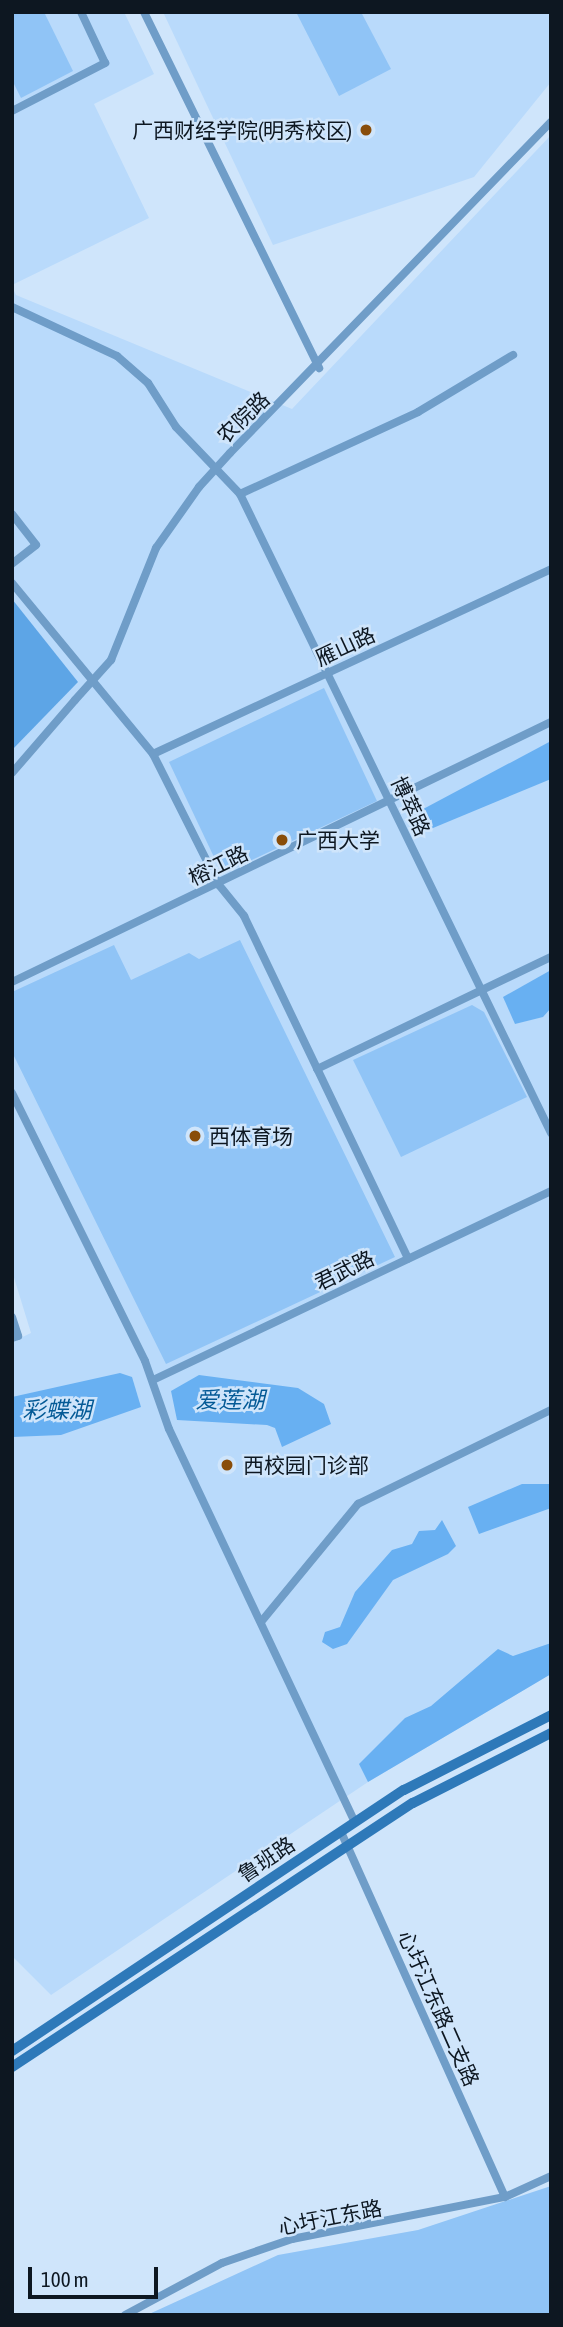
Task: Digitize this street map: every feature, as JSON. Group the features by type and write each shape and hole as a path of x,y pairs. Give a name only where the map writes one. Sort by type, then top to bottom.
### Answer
{"main road":[{"name":"鲁班路","path":"12,2051 355,1822 551,1715"},
{"name":"鲁班路","path":"12,2067 413,1802 551,1733"}],"street":[{"path":"13,107 105,64 80,12"},
{"path":"144,12 319,368"},
{"name":"农院路","path":"12,772 111,660 156,548 199,487 230,453 319,368 551,122"},
{"name":"博萃路","path":"12,307 117,356 148,383 176,427 240,494 551,1133"},
{"path":"240,494 418,412 513,355"},
{"path":"12,514 36,545 12,564"},
{"name":"雁山路","path":"153,754 551,569"},
{"path":"12,583 153,754 219,885 244,916 408,1259"},
{"name":"榕江路","path":"12,982 219,885 551,722"},
{"path":"317,1069 551,957"},
{"path":"12,1093 153,1380 169,1429 355,1822"},
{"name":"君武路","path":"153,1380 551,1191"},
{"path":"12,1317 18,1336 12,1338"},
{"path":"261,1622 358,1504 551,1410"},
{"name":"心圩江东路二支路","path":"341,1832 505,2197"},
{"name":"心圩江东路","path":"125,2315 222,2263 292,2239 505,2197 551,2176"}],"shaded area":[{"path":"12,12 124,12 154,74 94,104 149,218 12,285"},
{"path":"12,12 44,12 73,71 21,98 12,80"},
{"name":"广西财经学院(明秀校区)","path":"163,12 551,12 551,82 474,177 273,245"},
{"path":"296,12 361,12 391,69 339,96"},
{"name":"广西大学","path":"551,135 551,1674 368,1782 51,1995 12,1956 12,1342 31,1333 12,1271 12,287 16,295 292,409"},
{"path":"12,599 78,682 12,750"},
{"path":"324,688 377,801 222,874 169,762"},
{"name":"西体育场","path":"240,940 395,1257 166,1364 12,1052 12,992 114,945 131,980 189,953 199,959"},
{"path":"472,1005 484,1012 527,1097 401,1157 353,1060"},
{"path":"551,2186 551,2315 147,2315 278,2255 418,2230"}],"water":[{"path":"551,741 551,779 421,833 412,815"},
{"path":"551,970 551,1008 543,1017 515,1024 503,997"},
{"name":"彩蝶湖","path":"120,1373 132,1377 141,1407 61,1435 12,1437 12,1397"},
{"name":"爱莲湖","path":"199,1375 298,1388 324,1404 331,1424 282,1447 275,1428 267,1425 177,1420 171,1391"},
{"path":"522,1484 551,1484 551,1508 479,1534 468,1507"},
{"path":"442,1520 456,1546 448,1554 393,1580 347,1644 333,1649 322,1642 325,1632 340,1627 355,1592 392,1550 412,1544 419,1531 435,1530"},
{"path":"551,1643 551,1674 368,1782 359,1764 405,1718 431,1706 498,1649 513,1656"}],"place":[{"name":"广西财经学院(明秀校区)","path":"366,130"},
{"name":"广西大学","path":"282,840"},
{"name":"西体育场","path":"195,1136"},
{"name":"西校园门诊部","path":"227,1465"}]}
